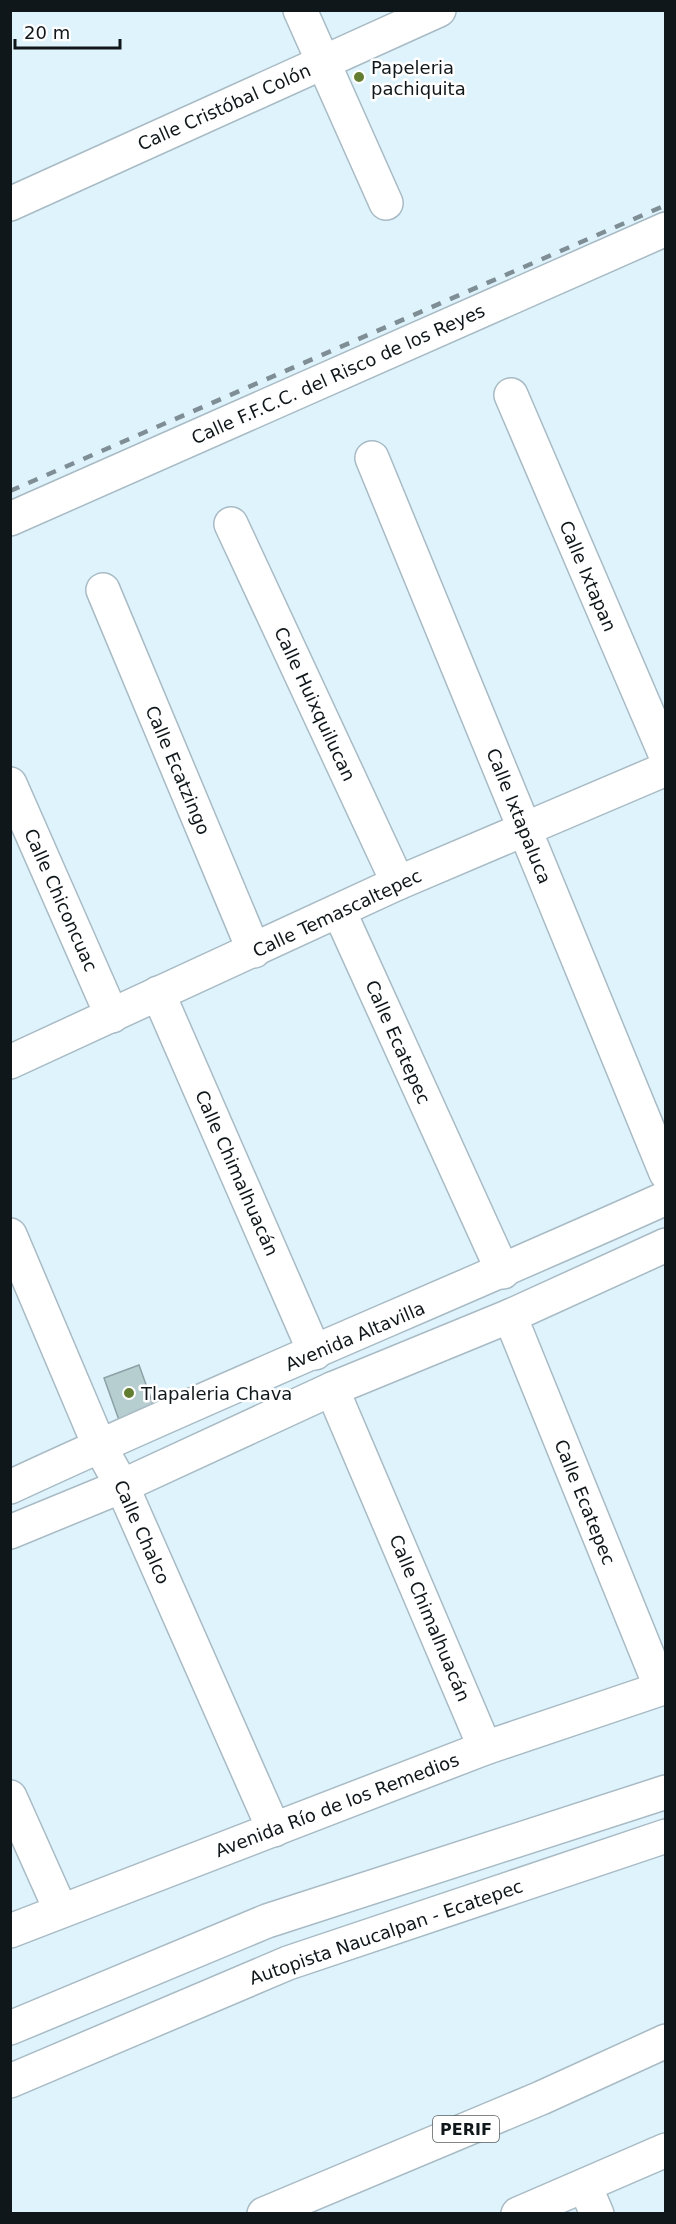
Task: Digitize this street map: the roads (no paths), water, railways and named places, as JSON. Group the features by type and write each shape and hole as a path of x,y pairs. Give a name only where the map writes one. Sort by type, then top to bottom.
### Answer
{"main road":[{"path":"300,10 386,203"},
{"name":"Calle Cristóbal Colón","path":"10,204 439,10"},
{"name":"Calle F.F.C.C. del Risco de los Reyes","path":"10,519 666,229"},
{"name":"Calle Ixtapan","path":"511,395 666,756"},
{"name":"Calle Ixtapaluca","path":"372,458 666,1173"},
{"name":"Calle Huixquilucan","path":"231,524 398,883"},
{"name":"Calle Ecatzingo","path":"103,590 254,951"},
{"name":"Calle Temascaltepec","path":"10,1062 398,883 666,769"},
{"name":"Calle Chiconcuac","path":"10,784 112,1016"},
{"name":"Calle Ecatepec","path":"339,911 502,1272"},
{"name":"Calle Chimalhuacán","path":"158,993 315,1353"},
{"name":"Avenida Altavilla","path":"10,1487 99,1445 502,1272 666,1198"},
{"name":"Calle Chalco","path":"10,1234 99,1445 122,1485 274,1830"},
{"path":"10,1532 122,1485 332,1389 510,1316 666,1245"},
{"name":"Calle Ecatepec","path":"510,1316 663,1688"},
{"name":"Calle Chimalhuacán","path":"332,1389 485,1748"},
{"name":"Avenida Río de los Remedios","path":"10,1931 485,1748 663,1688"},
{"path":"10,2028 267,1921 666,1792"},
{"path":"10,1797 61,1911"},
{"name":"Autopista Naucalpan - Ecatepec","path":"10,2081 288,1963 666,1836"},
{"name":"PERIF","path":"264,2214 541,2098 666,2041"},
{"path":"518,2214 591,2200 666,2150"}],"railway":[{"path":"10,491 666,205"}],"place":[{"name":"Papeleria pachiquita","path":"359,77"},
{"name":"Tlapaleria Chava","path":"129,1393"}]}
